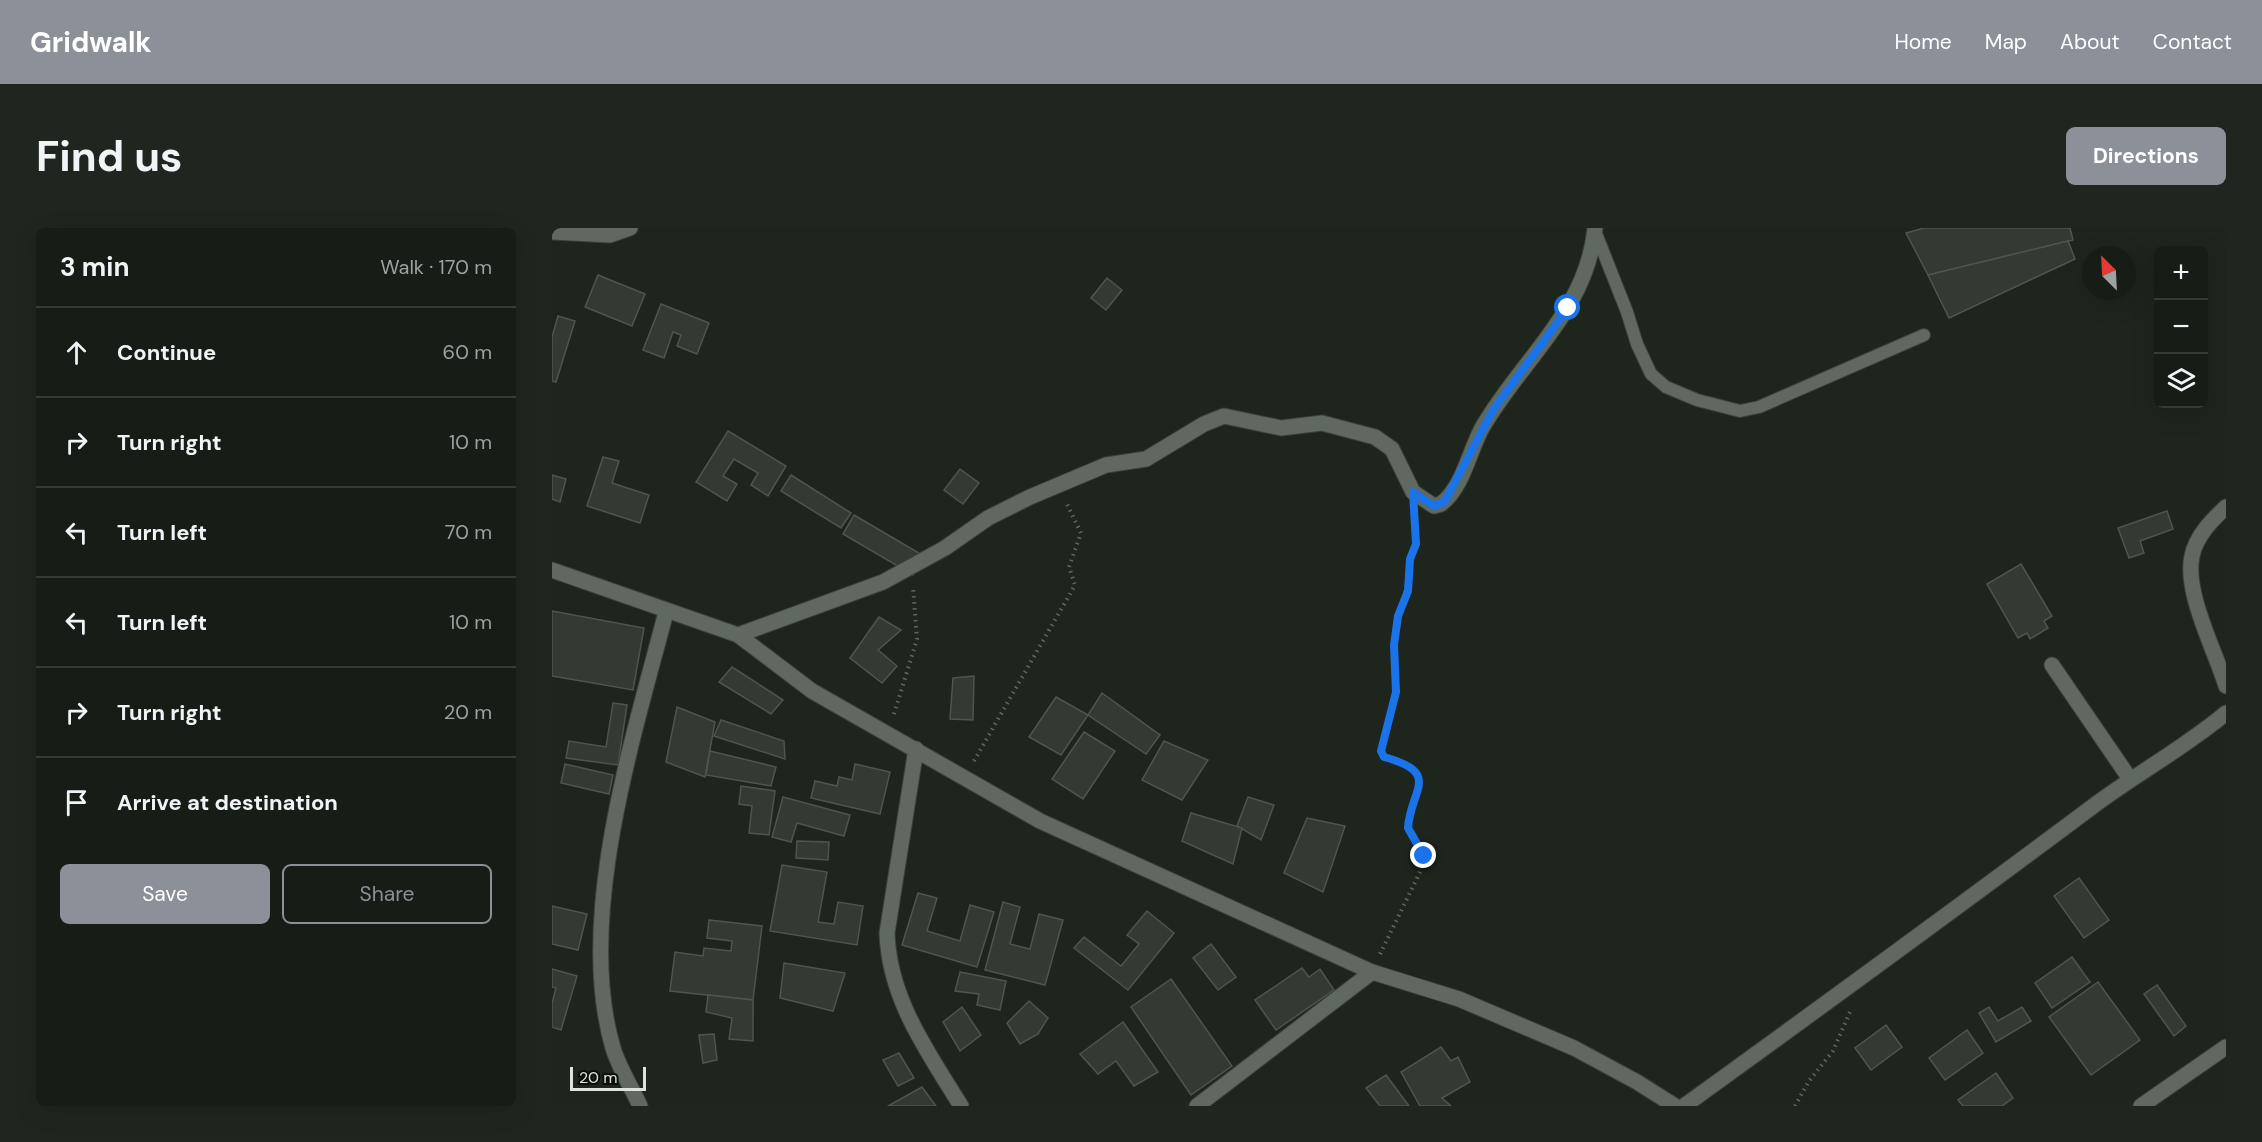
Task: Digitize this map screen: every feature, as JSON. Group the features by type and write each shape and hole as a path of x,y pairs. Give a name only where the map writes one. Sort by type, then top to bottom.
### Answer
{"street":[{"path":"552,232 610,236 630,228"},
{"path":"738,636 883,582 912,568 988,518 1057,485 1106,465 1146,459 1204,424 1228,415 1281,428 1322,423 1375,438 1392,449 1413,492 1434,506 1443,503 1493,410 1568,308 1585,276 1595,230"},
{"path":"2226,507 2212,520 2197,541 2191,557 2196,600 2226,686"},
{"path":"552,570 738,636 812,691 1040,821 1372,972 1459,999 1574,1048 1637,1082 1675,1106"},
{"path":"640,1106 613,1049 600,978 601,932 613,832 631,745 666,612"},
{"path":"2052,665 2130,778"},
{"path":"1684,1106 2130,778 2192,741 2226,712"},
{"path":"916,749 887,933 888,950 895,984 914,1030 961,1106"},
{"path":"1197,1106 1372,972"},
{"path":"2141,1106 2226,1047"}],"lane":[{"path":"1595,230 1627,312 1636,344 1651,374 1666,387 1728,410 1740,411 1759,407 1924,335"}],"path":[{"path":"965,777 1029,660 1075,586 1070,567 1081,530 1057,485"},
{"path":"1372,972 1422,868 1424,856 1408,828 1418,794 1418,777 1412,767 1384,757 1381,751 1396,692 1394,645 1398,616 1408,591 1410,559 1416,544 1413,492"},
{"path":"888,733 917,639 912,568"},
{"path":"1795,1106 1809,1081 1833,1051 1852,1007"}],"building":[{"path":"1924,228 2070,228 2073,240 1928,275 1906,233"},
{"path":"2068,241 2075,259 1949,318 1928,275"},
{"path":"598,275 645,294 632,326 585,307"},
{"path":"1107,278 1122,290 1106,310 1091,298"},
{"path":"661,304 709,323 697,354 677,346 681,335 673,332 664,358 643,350"},
{"path":"558,316 575,321 556,382 552,381 552,337"},
{"path":"728,431 786,466 768,496 751,485 758,473 734,459 723,476 737,484 727,501 696,482"},
{"path":"603,457 619,461 612,483 649,495 640,523 587,506"},
{"path":"960,469 979,483 963,504 944,490"},
{"path":"552,475 566,479 560,502 552,499"},
{"path":"791,475 851,513 841,528 781,491"},
{"path":"2167,511 2173,529 2140,541 2144,553 2129,558 2118,528"},
{"path":"854,515 924,556 913,575 843,534"},
{"path":"2021,564 2052,616 2044,621 2048,628 2030,639 2027,633 2018,638 1987,584"},
{"path":"552,611 644,628 633,690 552,676"},
{"path":"879,617 901,630 878,650 897,666 882,683 850,658"},
{"path":"732,667 783,700 771,714 719,682"},
{"path":"974,676 973,720 950,719 953,678"},
{"path":"1102,693 1160,735 1146,754 1088,715"},
{"path":"1056,697 1088,715 1061,755 1029,737"},
{"path":"613,703 627,705 618,765 566,758 569,741 606,747"},
{"path":"677,707 715,722 705,777 666,762"},
{"path":"721,720 784,741 785,759 714,736"},
{"path":"1084,732 1115,751 1083,799 1052,779"},
{"path":"1164,741 1208,760 1182,800 1142,780"},
{"path":"710,751 776,767 771,786 706,775"},
{"path":"565,764 613,775 609,794 561,783"},
{"path":"855,764 890,772 880,814 811,798 815,781 837,786 839,777 852,780"},
{"path":"741,786 775,791 769,835 749,833 752,806 739,804"},
{"path":"783,797 850,815 844,836 797,823 791,842 772,837"},
{"path":"1248,797 1274,805 1261,840 1237,826"},
{"path":"1191,813 1242,828 1233,864 1182,841"},
{"path":"1307,818 1345,826 1323,892 1284,873"},
{"path":"797,841 829,842 828,860 796,858"},
{"path":"782,865 827,872 818,922 834,924 838,902 863,906 857,945 770,931"},
{"path":"2079,878 2109,920 2084,938 2054,896"},
{"path":"918,893 937,898 927,931 960,941 970,905 994,912 977,967 902,945"},
{"path":"1003,902 1020,907 1010,944 1030,949 1039,914 1063,920 1045,985 985,970"},
{"path":"552,906 587,914 578,950 552,944"},
{"path":"1147,911 1174,933 1128,990 1074,948 1084,937 1121,966 1139,944 1127,935"},
{"path":"709,920 762,926 753,1000 670,991 675,952 703,956 704,948 731,951 732,941 707,938"},
{"path":"1211,944 1236,977 1218,990 1193,958"},
{"path":"2072,957 2090,982 2052,1008 2035,983"},
{"path":"784,963 845,973 833,1011 780,998"},
{"path":"1302,968 1309,977 1320,969 1334,990 1276,1030 1255,1000"},
{"path":"552,969 577,976 561,1030 552,1027 552,1003 556,988 552,987"},
{"path":"960,972 1006,981 1000,1010 977,1005 979,994 955,991"},
{"path":"1171,979 1232,1066 1191,1095 1131,1007"},
{"path":"2098,982 2140,1040 2091,1075 2049,1017"},
{"path":"2157,985 2186,1026 2174,1036 2144,994"},
{"path":"708,995 753,1000 753,1041 729,1039 732,1018 706,1012"},
{"path":"1029,1001 1048,1018 1038,1034 1020,1044 1007,1023"},
{"path":"962,1007 981,1035 960,1051 943,1022"},
{"path":"1989,1007 1998,1021 2022,1007 2031,1021 1996,1042 1979,1013"},
{"path":"1123,1022 1158,1072 1134,1086 1116,1061 1098,1074 1080,1054"},
{"path":"1886,1025 1902,1047 1871,1070 1855,1048"},
{"path":"1967,1030 1983,1053 1945,1080 1929,1058"},
{"path":"714,1034 717,1060 703,1063 699,1035"},
{"path":"1441,1047 1451,1061 1458,1057 1470,1082 1442,1098 1451,1106 1420,1106 1401,1072"},
{"path":"899,1053 914,1078 898,1086 883,1060"},
{"path":"1996,1073 2013,1098 2002,1106 1963,1106 1958,1100"},
{"path":"1386,1075 1409,1106 1380,1106 1366,1088"},
{"path":"922,1087 936,1106 888,1106"}],"route":[{"path":"1424,856 1421,847 1408,828 1418,794 1418,777 1412,767 1384,757 1381,751 1396,692 1394,645 1398,616 1408,591 1410,559 1416,544 1413,492 1434,506 1445,501 1493,410 1568,308"}]}
